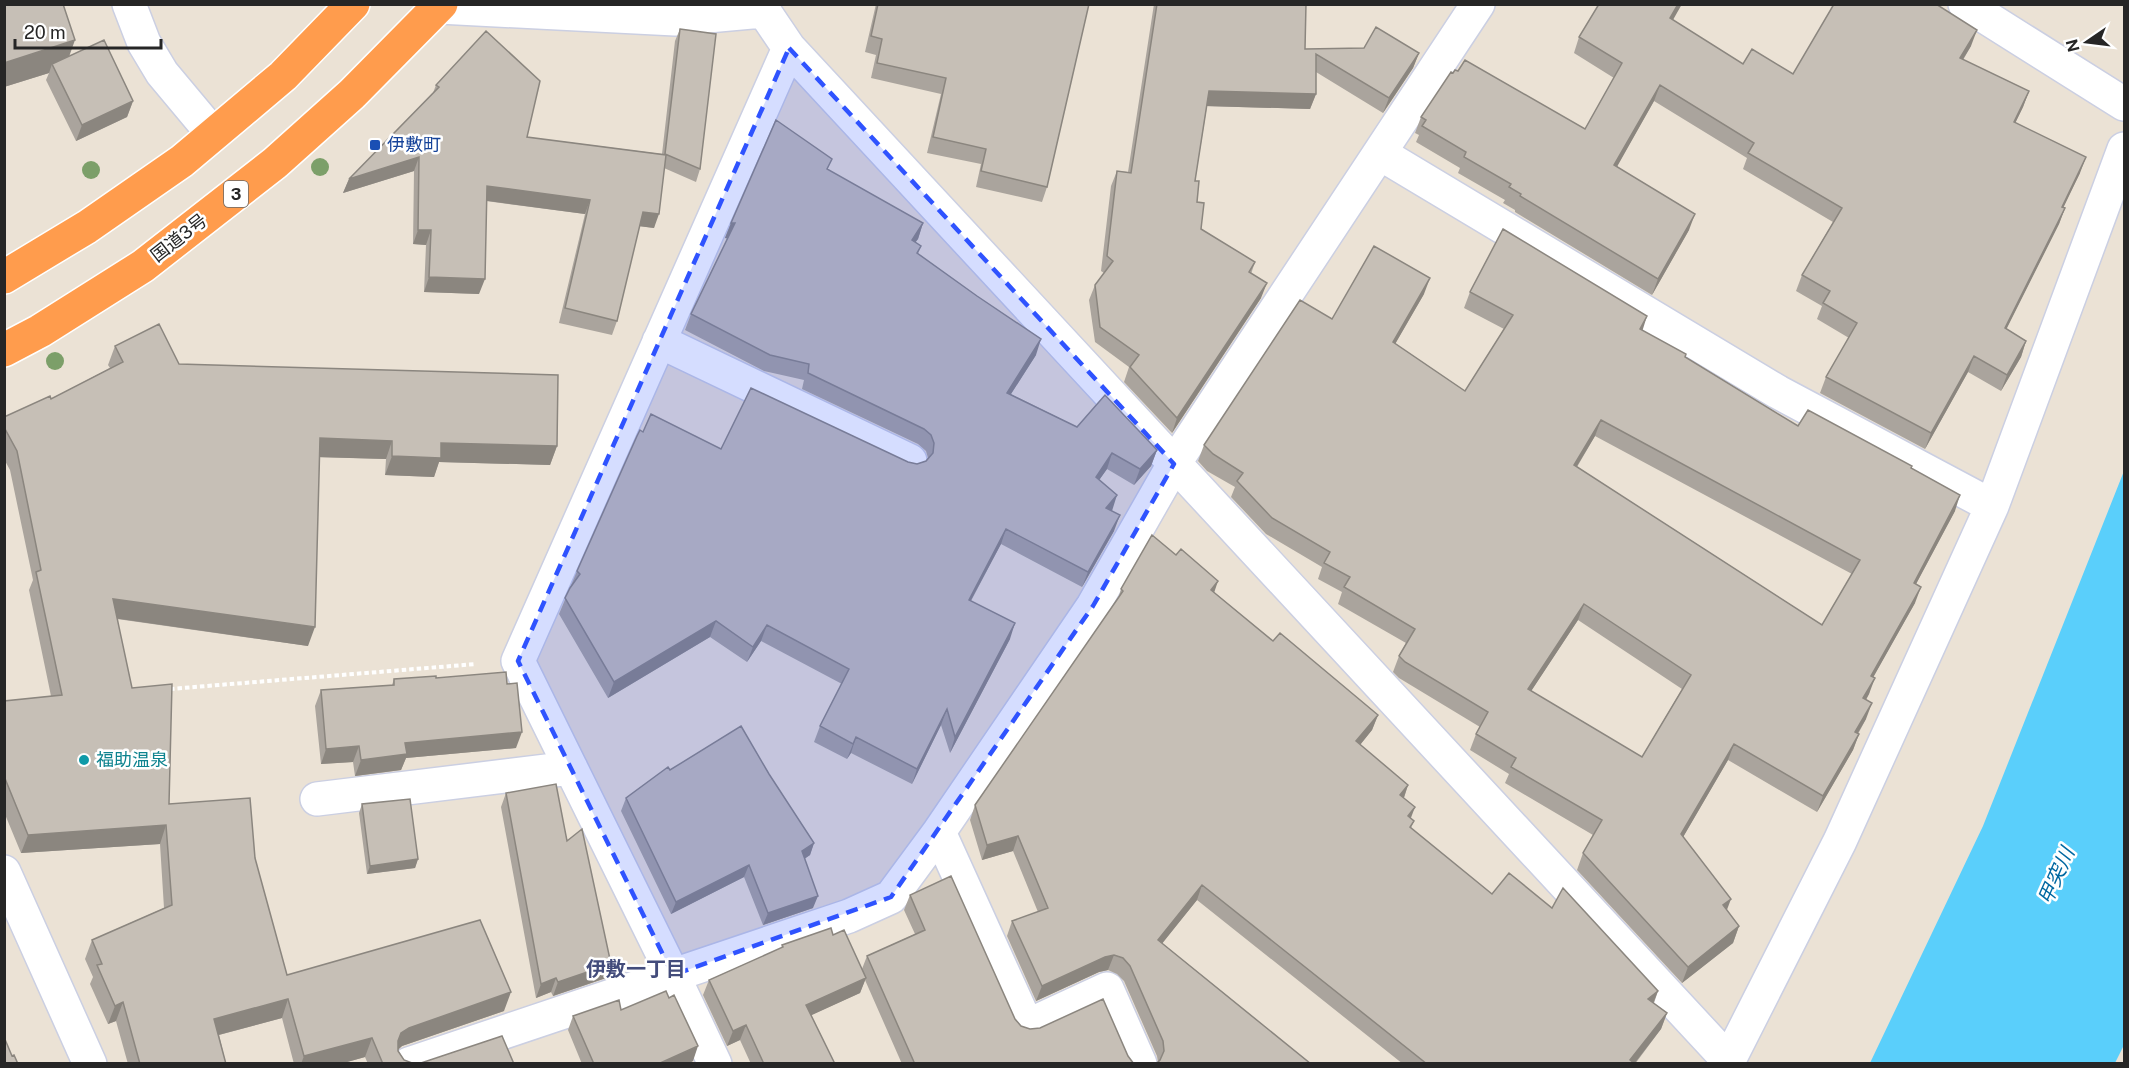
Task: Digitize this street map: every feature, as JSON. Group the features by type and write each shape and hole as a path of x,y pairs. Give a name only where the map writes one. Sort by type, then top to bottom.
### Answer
{"highway":[{"path":"4,277 97,220 182,161 283,76 353,4"},
{"name":"国道3号","path":"4,350 40,331 142,266 275,163 352,94 440,6"}],"street":[{"path":"129,4 144,43 162,73 213,134"},
{"path":"408,1064 849,915 891,897 939,832 1093,606 1174,464 1478,4"},
{"path":"1965,4 2124,104"},
{"path":"440,6 675,19 764,10 789,48 1728,1062 1840,841 1992,506 2124,149"},
{"path":"715,1064 518,661 789,48"},
{"path":"1381,154 1778,392 1992,506"},
{"path":"659,341 910,460"},
{"path":"317,799 571,768"},
{"path":"939,832 1026,1026 1107,990 1140,1064"},
{"path":"4,872 90,1064"}],"path":[{"path":"160,690 518,661"}],"highlighted area":[{"path":"789,48 1174,464 1093,606 891,897 673,975 518,661"}],"water":[{"name":"甲突川","path":"2124,471 2124,1045 2115,1063 1870,1063 1983,826"}],"building":[{"path":"4,4 63,4 75,40 4,63"},
{"path":"878,4 1089,4 1047,187 981,171 986,149 933,137 946,78 877,63 882,39 871,36"},
{"path":"1157,4 1306,4 1305,49 1364,48 1376,27 1419,53 1389,98 1316,54 1316,94 1209,91 1195,181 1199,181 1197,202 1204,203 1201,229 1255,262 1249,272 1267,283 1177,418 1130,367 1139,355 1100,327 1095,285 1113,261 1107,256 1117,171 1131,173"},
{"path":"1599,4 1678,4 1670,18 1743,64 1752,49 1793,74 1834,4 1936,4 1977,30 1960,58 2029,91 2014,122 2086,157 2062,207 2065,208 2005,328 2026,341 2007,375 1974,356 1931,433 1826,377 1857,323 1823,303 1830,291 1802,275 1842,208 1748,153 1754,143 1660,85 1614,165 1695,214 1658,279 1520,196 1521,194 1509,187 1511,184 1464,157 1466,152 1422,126 1426,120 1421,117 1451,72 1458,71 1465,60 1585,129 1622,63 1579,37"},
{"path":"680,29 716,34 700,169 665,154"},
{"path":"486,31 540,81 527,137 666,155 659,214 643,212 617,321 565,308 590,200 487,186 485,279 429,277 431,230 418,230 419,157 349,179 439,87 436,85"},
{"path":"104,40 133,101 82,125 52,64"},
{"path":"776,120 832,159 827,169 923,223 912,240 921,246 917,253 1041,339 1007,393 1077,427 1105,395 1157,450 1140,469 1112,453 1096,477 1117,495 1106,508 1120,515 1088,572 1006,529 969,600 1015,623 955,737 947,709 917,769 856,737 853,744 820,726 849,669 767,625 753,647 716,621 614,682 565,598 580,574 577,571 637,436 640,430 643,432 651,414 721,449 751,388 908,462 917,464 926,461 933,453 934,443 931,435 924,429 808,373 809,364 770,355 691,314 735,223 731,223"},
{"path":"1503,229 1647,316 1640,329 1686,354 1685,357 1798,426 1808,410 1912,466 1911,468 1960,495 1914,583 1921,587 1871,676 1875,678 1863,698 1872,703 1855,732 1859,734 1823,796 1734,744 1681,834 1731,899 1723,905 1739,926 1688,967 1583,853 1602,820 1511,767 1516,758 1476,734 1488,712 1405,662 1399,656 1415,629 1344,587 1350,577 1324,563 1330,552 1272,518 1237,481 1243,473 1213,454 1204,445 1300,300 1332,319 1374,246 1430,278 1393,342 1465,391 1513,315 1470,292","holes":["1601,420 1860,560 1822,625 1574,465","1584,604 1691,675 1642,757 1528,689"]},
{"path":"159,324 179,364 558,375 557,446 441,443 441,458 392,456 392,441 320,438 315,627 113,599 132,688 172,684 169,804 250,798 255,858 287,975 480,920 511,992 409,1028 401,1033 398,1051 404,1060 421,1063 502,1036 514,1064 383,1064 372,1038 304,1056 288,999 214,1019 226,1064 140,1064 123,1002 115,1006 97,965 102,964 92,940 172,905 166,825 28,835 4,776 4,701 62,695 36,572 41,570 17,451 4,427 4,417 50,396 51,399 123,362 115,346"},
{"path":"1152,535 1176,555 1181,549 1218,581 1211,590 1273,641 1280,633 1378,715 1356,741 1408,785 1400,795 1415,807 1408,816 1414,821 1410,827 1492,894 1509,873 1552,908 1563,888 1658,991 1648,999 1667,1013 1630,1060 1635,1064 1427,1064 1202,885 1158,940 1311,1064 1156,1064 1164,1051 1163,1041 1130,966 1123,958 1114,955 1042,986 1012,921 1048,908 1018,836 987,845 975,805 1123,591 1121,589"},
{"path":"506,672 507,684 517,683 522,732 405,743 407,754 361,760 359,746 326,749 321,690 394,685 394,679"},
{"path":"741,726 814,843 802,851 818,896 768,913 749,865 676,902 626,798 668,767 670,770"},
{"path":"556,784 567,841 582,829 611,964 558,982 556,978 541,984 506,793"},
{"path":"410,799 418,859 370,866 362,804"},
{"path":"951,876 1015,1019 1021,1026 1030,1029 1040,1028 1103,999 1128,1056 1134,1064 912,1064 914,1062 867,956 925,930 910,895"},
{"path":"831,928 833,935 844,930 866,978 806,1005 835,1064 764,1064 746,1025 733,1031 709,980 783,947 782,945"},
{"path":"666,991 669,998 674,995 698,1046 658,1064 594,1064 573,1016 619,1000 621,1010"},
{"path":"4,1037 12,1056 14,1055 18,1064 4,1064"}],"place":[{"name":"伊敷町","path":"375,145"},
{"name":"福助温泉","path":"84,760"}],"district":[{"name":"伊敷一丁目","path":"636,969"}]}
